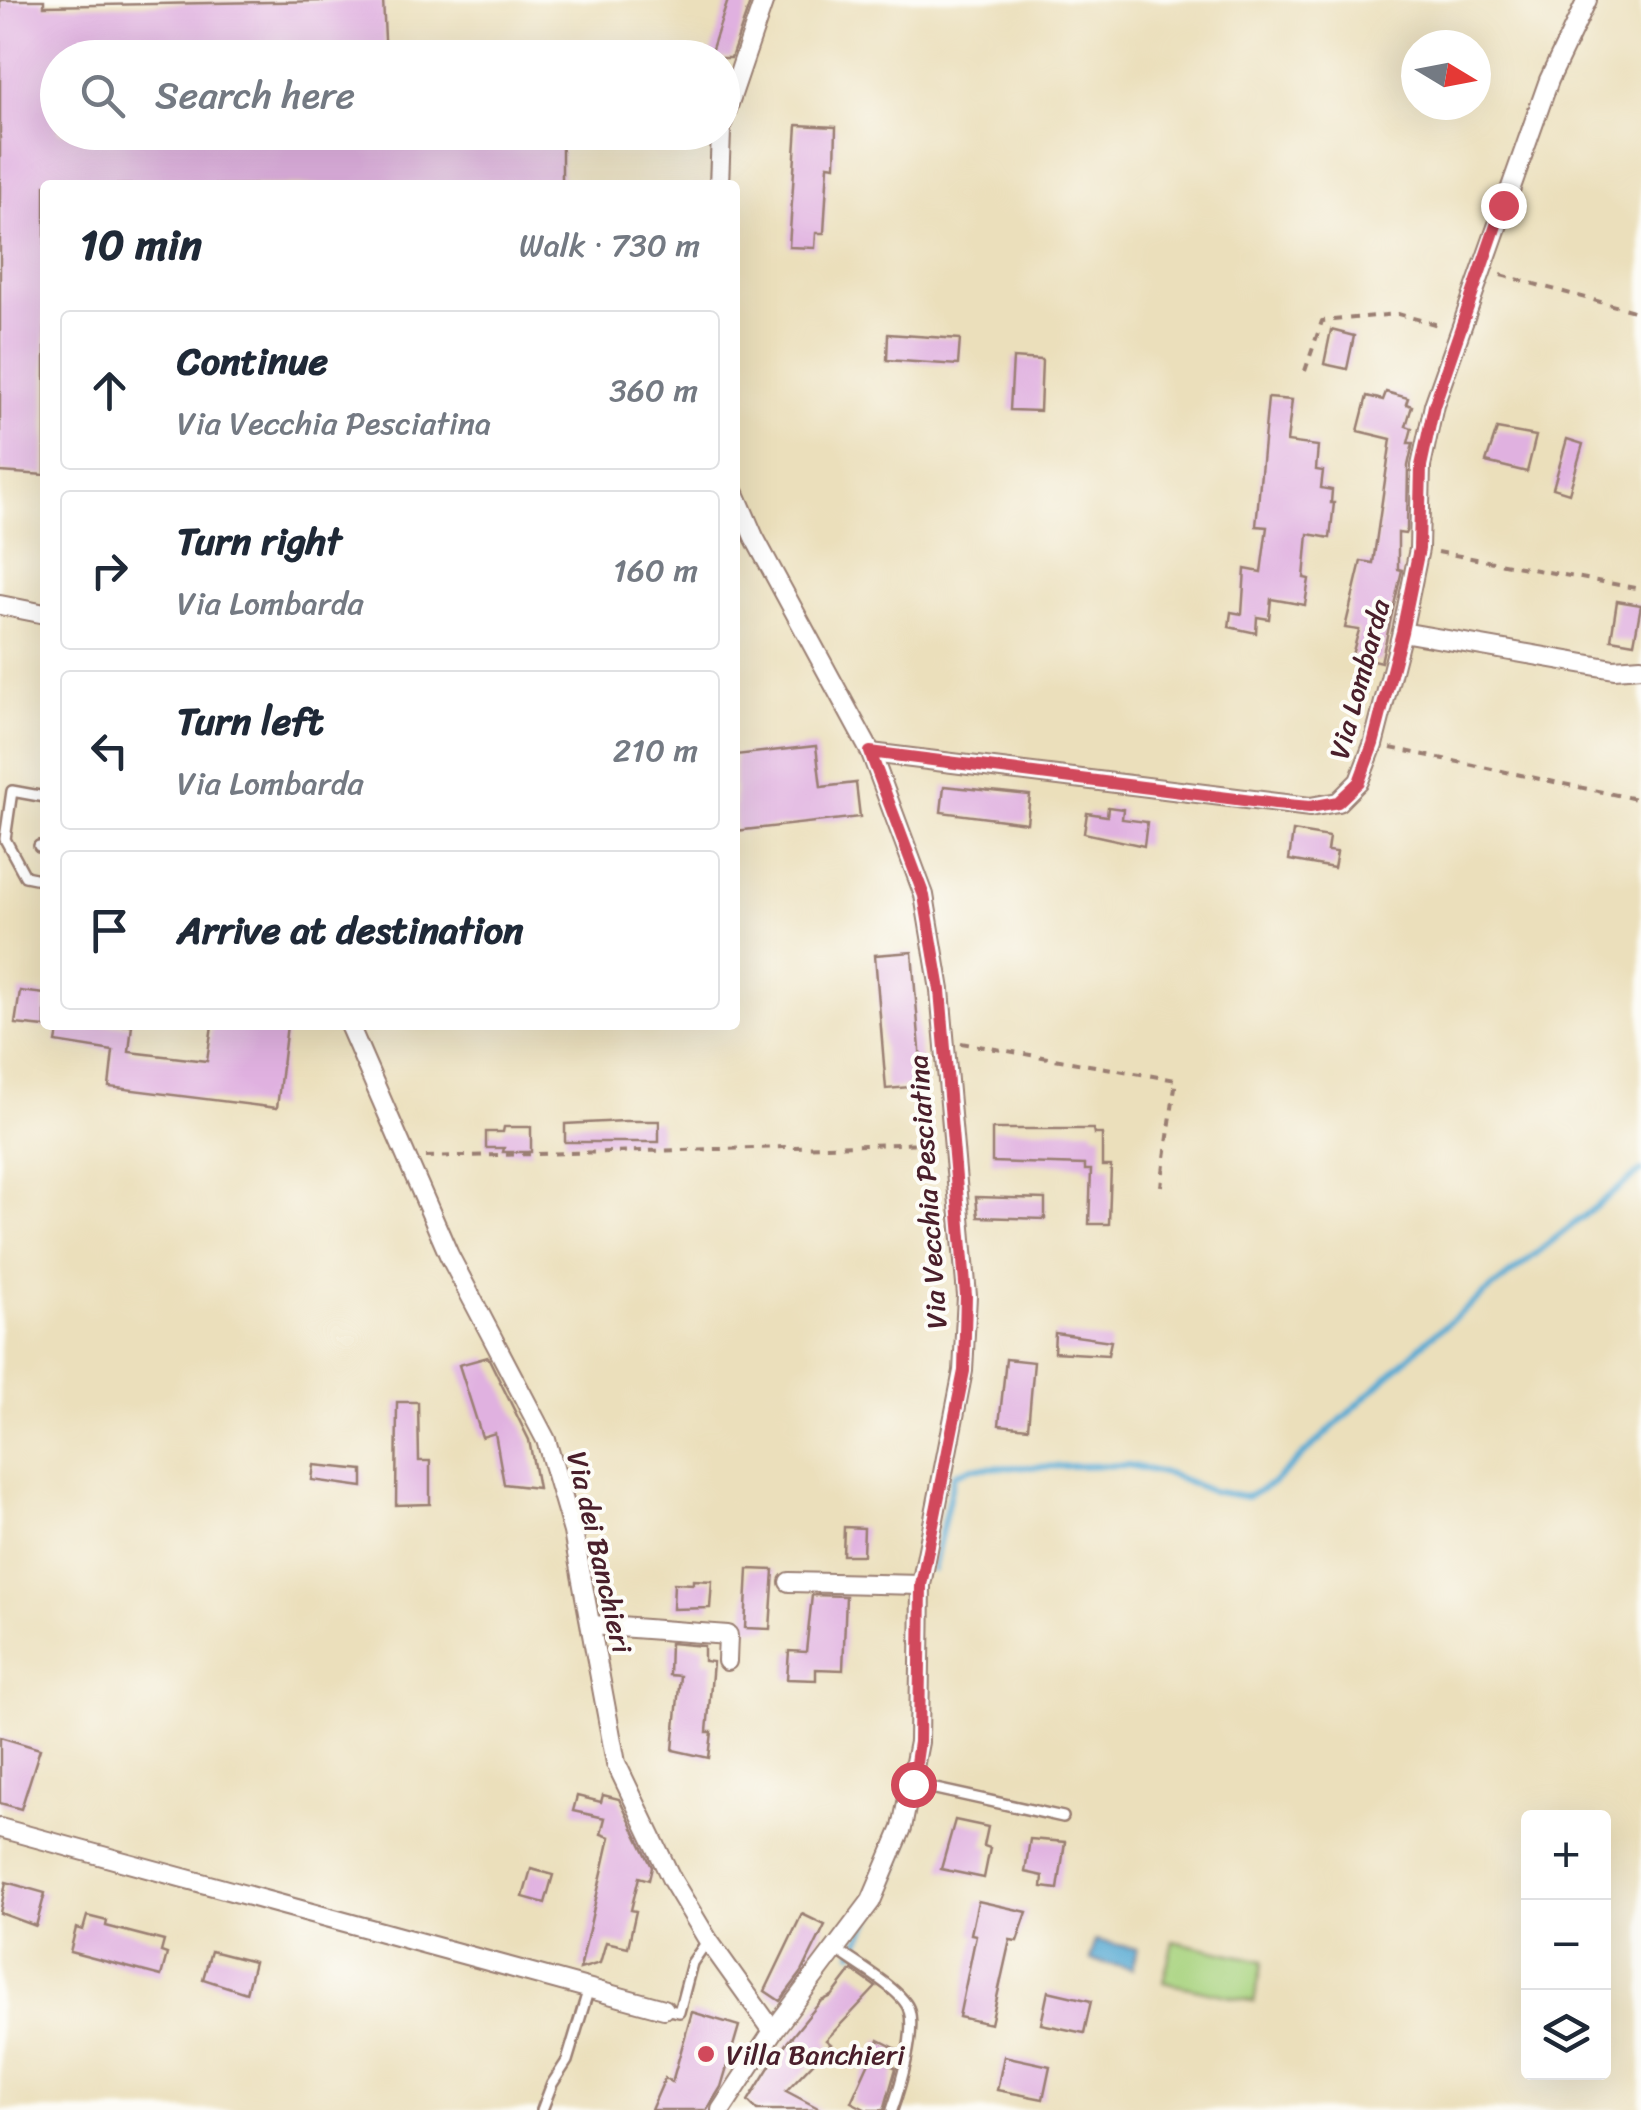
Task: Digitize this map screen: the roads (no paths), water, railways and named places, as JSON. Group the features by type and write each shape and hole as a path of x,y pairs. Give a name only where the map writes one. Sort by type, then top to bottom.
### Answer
{"street":[{"path":"740,71 764,0"},
{"name":"Via Lombarda","path":"870,752 1310,807 1338,802 1359,782 1402,632 1419,549 1421,466 1434,406 1548,80 1587,0"},
{"path":"719,180 720,150"},
{"name":"Via Vecchia Pesciatina","path":"721,2110 774,2031 871,1901 920,1785 921,1585 964,1371 966,1296 944,1041 924,896 870,752 740,505"},
{"path":"0,605 40,613"},
{"path":"1402,632 1614,670 1641,667"},
{"name":"Via dei Banchieri","path":"351,1030 449,1255 546,1440 573,1532 616,1763 672,1880 708,1940 774,2031"},
{"path":"789,1582 921,1585"},
{"path":"592,1625 728,1635 727,1662"},
{"path":"0,1828 664,2009"}],"lane":[{"path":"40,796 12,791 5,839 24,876 40,879"},
{"path":"920,1785 1063,1818"},
{"path":"664,2009 679,2012 692,1962 708,1940"},
{"path":"837,1950 897,1994 909,2009 908,2044 892,2110"},
{"path":"542,2110 552,2084 568,2061 589,1988"}],"water":[{"path":"1095,1940 1137,1949 1132,1969 1091,1960"}],"waterway":[{"path":"933,1570 954,1475 970,1468 1128,1465 1171,1475 1211,1491 1247,1497 1273,1483 1429,1338 1641,1171"},
{"path":"911,1823 925,1757"},
{"path":"853,1952 892,1880 906,1840"}],"place":[{"name":"Villa Banchieri","path":"706,2054"}]}
